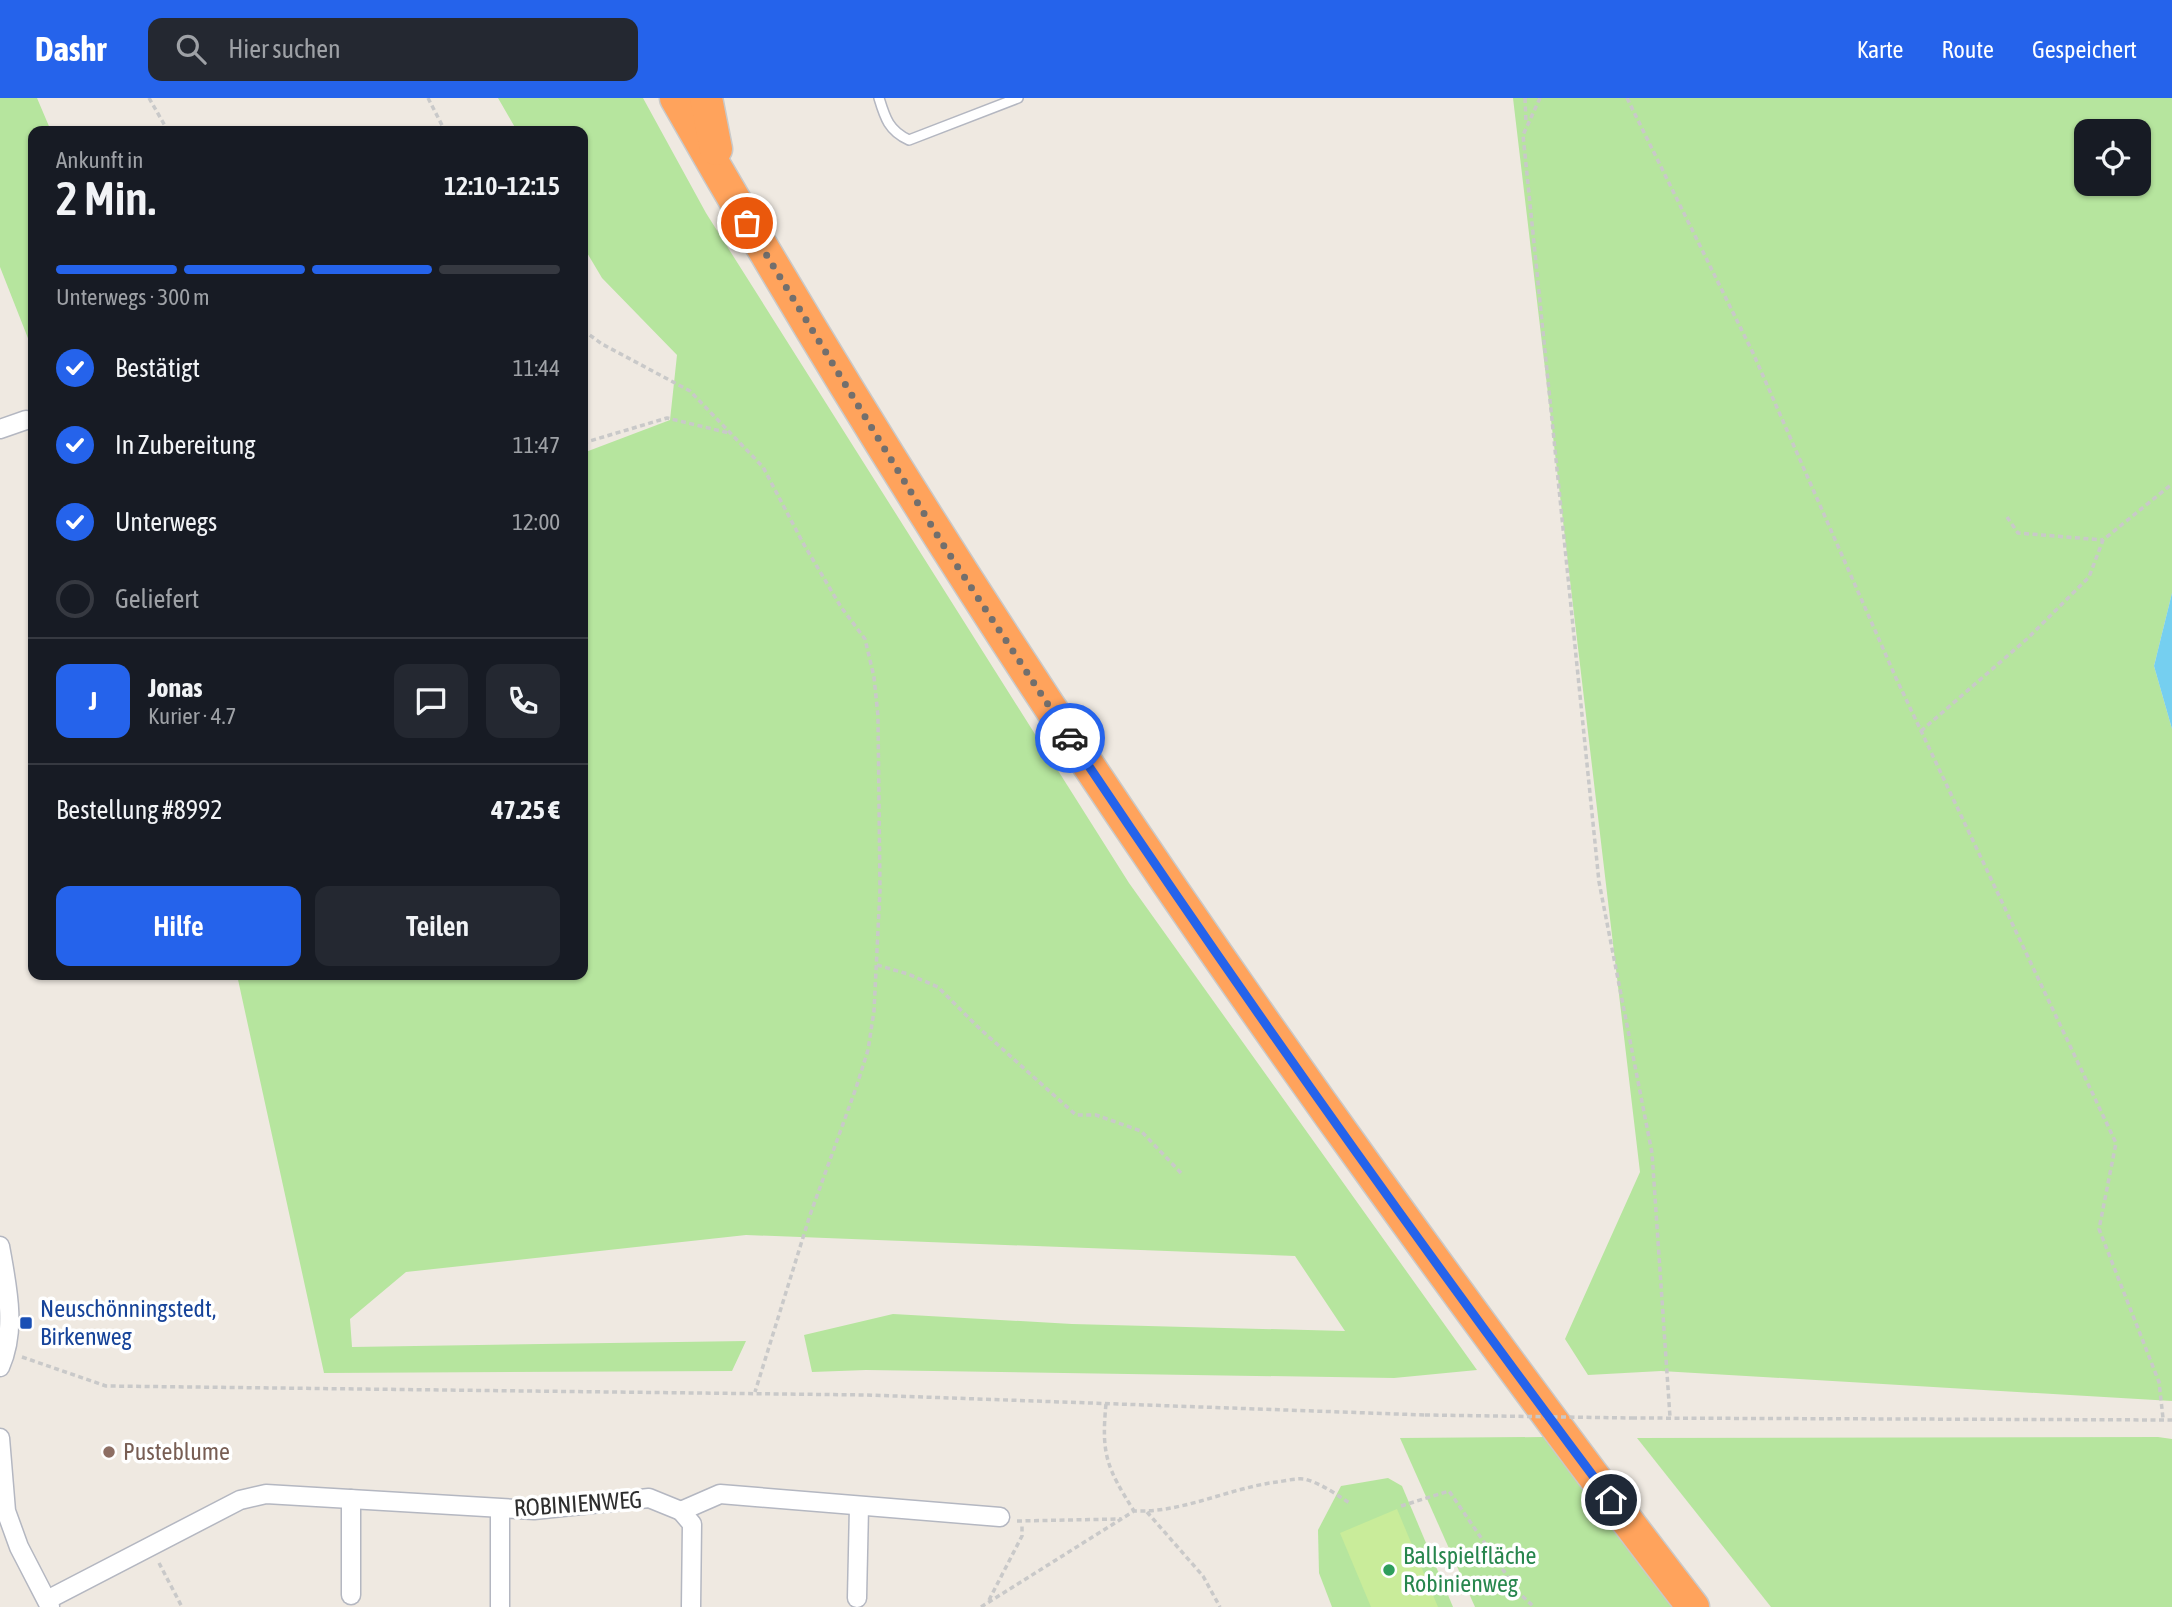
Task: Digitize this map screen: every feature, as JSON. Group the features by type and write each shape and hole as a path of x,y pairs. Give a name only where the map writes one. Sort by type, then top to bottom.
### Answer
{"highway":[{"path":"676,98 820,344 942,543 1156,867 1298,1072 1513,1370 1693,1607"},
{"path":"706,98 722,178"}],"street":[{"path":"0,429 26,420"},
{"path":"0,1246 10,1322 3,1360"},
{"path":"0,1438 6,1511 19,1547 49,1603"},
{"name":"ROBINIENWEG","path":"49,1603 150,1546 240,1500 266,1494 534,1510 649,1498 681,1511"},
{"path":"691,1607 692,1524 681,1511 720,1494 1000,1517"},
{"path":"351,1499 351,1595"},
{"path":"858,1598 859,1507"},
{"name":"ROBINIENWEG","path":"500,1509 500,1607"}],"lane":[{"path":"879,98 886,122 897,135 909,140 1018,98"}],"path":[{"path":"149,98 165,126"},
{"path":"428,98 442,126"},
{"path":"1525,98 1527,125"},
{"path":"1540,98 1523,135 1598,882 1652,1153 1670,1417"},
{"path":"1627,98 1753,353 1921,731 2116,1143 2099,1229 2159,1382 2163,1418"},
{"path":"588,334 602,344 690,391 762,467 821,575 865,639 874,677 878,716 880,890 874,1012 868,1049 810,1216 755,1393"},
{"path":"588,442 667,418 731,434"},
{"path":"1921,731 2028,638 2089,577 2103,540 2172,484"},
{"path":"2007,517 2018,533 2103,540"},
{"path":"877,965 938,987 979,1028 1076,1115 1096,1115 1141,1131 1182,1174"},
{"path":"3,1360 106,1386 755,1393 1425,1415 2172,1420"},
{"path":"1106,1404 1104,1452 1114,1480 1134,1511"},
{"path":"981,1607 1134,1511 1195,1502 1254,1485 1302,1479 1352,1504"},
{"path":"1401,1506 1449,1491 1518,1592 1534,1607"},
{"path":"1146,1511 1203,1576 1220,1607"},
{"path":"1000,1517 1022,1523 1123,1519"},
{"path":"989,1600 1022,1536 1022,1523"},
{"path":"150,1546 181,1607"}],"green space":[{"path":"0,98 37,98 49,126 28,126 28,338 0,267"},
{"path":"498,98 643,98 706,213 1129,883 1477,1370 1394,1378 866,1370 812,1372 804,1335 893,1314 1072,1324 1345,1331 1295,1256 746,1235 406,1272 350,1319 352,1347 746,1341 732,1371 324,1373 238,980 588,980 588,451 670,420 677,355 602,278 588,254 588,126 514,126"},
{"path":"1513,98 2172,98 2172,593 2154,666 2172,729 2172,1401 1661,1371 1588,1375 1565,1339 1640,1172"},
{"path":"1543,1437 1676,1607 1475,1607 1400,1438"},
{"path":"1637,1438 2172,1439 2172,1607 1771,1607"},
{"path":"1388,1478 1402,1486 1453,1607 1332,1607 1319,1573 1318,1530 1341,1486"},
{"name":"Ballspielfläche Robinienweg","path":"1397,1509 1438,1607 1371,1607 1340,1533"}],"water":[{"path":"2172,593 2172,729 2154,666"}],"way so far":[{"path":"747,223 942,543 1070,738"}],"place":[{"name":"Neuschönningstedt, Birkenweg","path":"26,1323"},
{"name":"Pusteblume","path":"109,1452"},
{"name":"Ballspielfläche Robinienweg","path":"1389,1570"}],"route":[{"path":"1070,738 1298,1072 1521,1381 1611,1500"}]}
